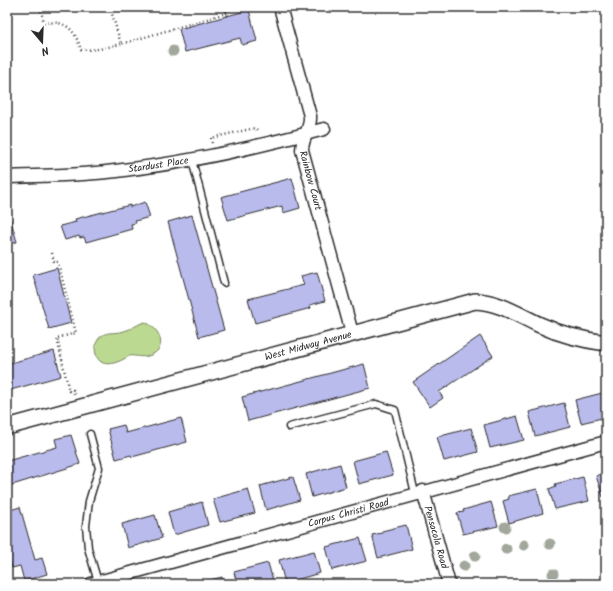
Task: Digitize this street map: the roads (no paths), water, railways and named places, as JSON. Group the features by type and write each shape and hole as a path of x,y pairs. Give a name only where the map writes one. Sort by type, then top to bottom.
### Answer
{"street":[{"name":"Rainbow Court","path":"280,7 310,116 311,124 302,142 302,150 352,332"},
{"name":"Stardust Place","path":"7,177 102,172 192,160 251,148 324,129"},
{"name":"West Midway Avenue","path":"7,427 461,303 486,301 500,305 562,334 606,343"},
{"name":"Corpus Christi Road","path":"95,583 419,492 606,442"},
{"name":"Pensacola Road","path":"419,492 449,584"}],"lane":[{"path":"192,160 224,283"},
{"path":"289,426 376,404 395,410 419,492"},
{"path":"90,434 99,468 89,501 86,526 88,548 95,583"}]}
